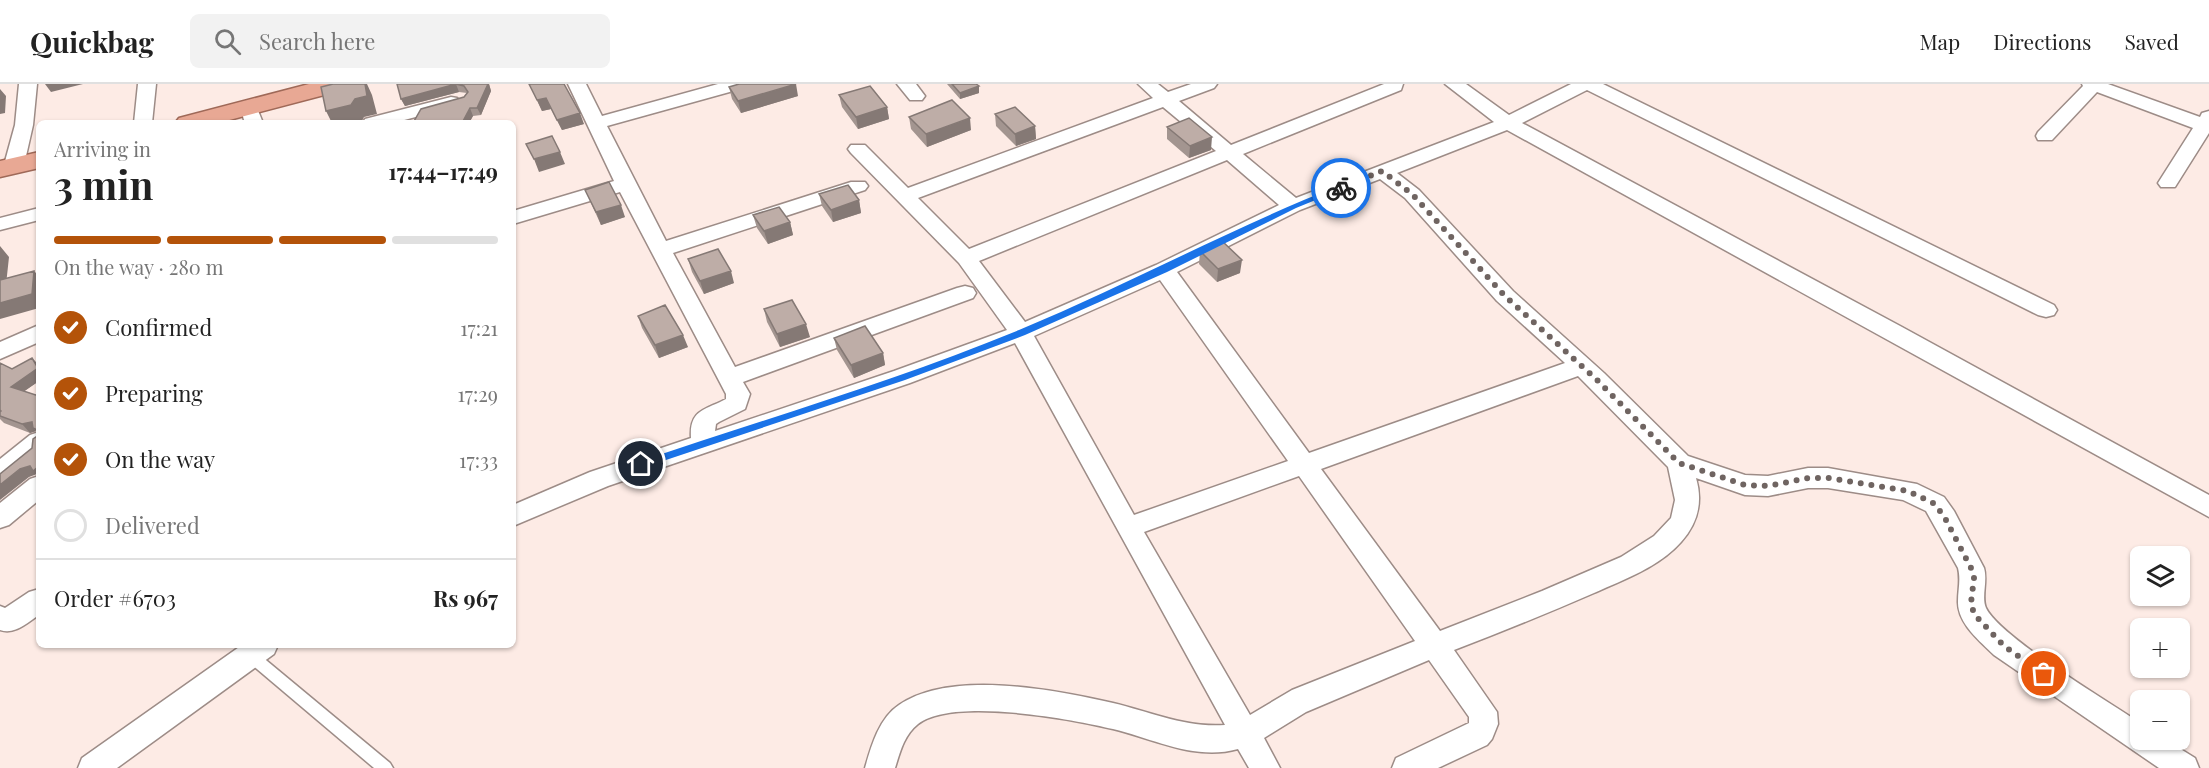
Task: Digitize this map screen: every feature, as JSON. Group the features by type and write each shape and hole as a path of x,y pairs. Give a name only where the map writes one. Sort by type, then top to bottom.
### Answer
{"highway":[{"path":"212,120 251,115 305,88 338,84"}],"street":[{"path":"18,165 28,84"},
{"path":"142,120 147,84"},
{"path":"577,84 625,183 739,398 731,407 714,414 703,423 701,428 704,443"},
{"path":"596,123 738,84"},
{"path":"1147,84 1293,207"},
{"path":"904,196 1208,84"},
{"path":"1454,84 1508,123 1894,332 2209,507"},
{"path":"516,515 599,479 902,377 1021,333 1164,270 1293,207 1508,123 1587,84 2046,310"},
{"path":"2045,136 2093,84 2207,123 2168,183"},
{"path":"966,258 1395,86"},
{"path":"382,120 462,95 448,120"},
{"path":"858,148 966,258 1021,333 1266,768"},
{"path":"1382,171 1412,194 1505,296 1582,366 1679,463 1745,485 1768,486 1808,478 1828,478 1908,491 1926,498 1940,510 1971,568 1974,578 1971,603 1974,614 1982,625 2018,656 2130,732"},
{"path":"516,217 625,183"},
{"path":"660,249 858,186"},
{"path":"0,224 36,215"},
{"path":"1164,270 1482,712 1485,720 1483,728 1477,735 1407,768"},
{"path":"730,378 964,293"},
{"path":"0,351 36,334"},
{"path":"1129,527 1582,366"},
{"path":"0,473 36,443"},
{"path":"880,768 890,735 909,714 931,703 962,699 1047,704 1113,716 1181,736 1203,740 1246,734 1282,710 1336,685 1563,594 1625,567 1656,550 1673,533 1686,515 1688,495 1679,463"},
{"path":"0,518 36,488"},
{"path":"3,622 36,602"},
{"path":"93,768 257,650"},
{"path":"2157,750 2184,768"}],"lane":[{"path":"257,650 386,768"}],"building":[{"path":"333,84 365,84 367,96 355,99 351,105 326,111 321,87"},
{"path":"397,84 456,84 401,99"},
{"path":"456,84 488,84 477,108 470,108 464,120 415,120 421,109 464,97 468,92 464,86"},
{"path":"529,84 564,84 580,113 557,120 546,98 537,100"},
{"path":"739,84 796,84 738,101 729,87"},
{"path":"952,84 976,84 979,86 960,93"},
{"path":"870,86 887,107 856,117 839,95"},
{"path":"952,100 970,118 926,134 909,117"},
{"path":"1015,107 1035,126 1015,134 995,114"},
{"path":"1189,118 1212,137 1190,146 1167,127"},
{"path":"552,136 560,152 534,159 526,144"},
{"path":"609,182 621,205 596,212 585,190"},
{"path":"848,185 859,200 831,210 819,194"},
{"path":"779,207 790,222 764,231 753,215"},
{"path":"1221,240 1242,260 1218,269 1200,251"},
{"path":"718,249 731,271 700,281 688,259"},
{"path":"34,271 32,294 0,303 0,280"},
{"path":"792,300 806,324 777,334 764,309"},
{"path":"665,305 683,335 655,345 638,316"},
{"path":"865,326 883,353 851,365 834,338"},
{"path":"32,358 36,365 36,369 11,387 36,395 36,430 33,428 32,422 22,424 0,416 0,363 12,369"},
{"path":"36,437 36,468 33,471 30,466 20,469 0,485 0,474 32,448 33,439"}],"way so far":[{"path":"1341,188 1382,171 1399,183 1412,194 1505,296 1596,379 1679,463 1745,485 1768,486 1808,478 1828,478 1908,491 1935,504 1945,518 1971,568 1974,578 1971,603 1974,614 2004,646 2044,674"}],"route":[{"path":"641,464 902,377 1021,333 1164,270 1293,207 1341,188"}]}
